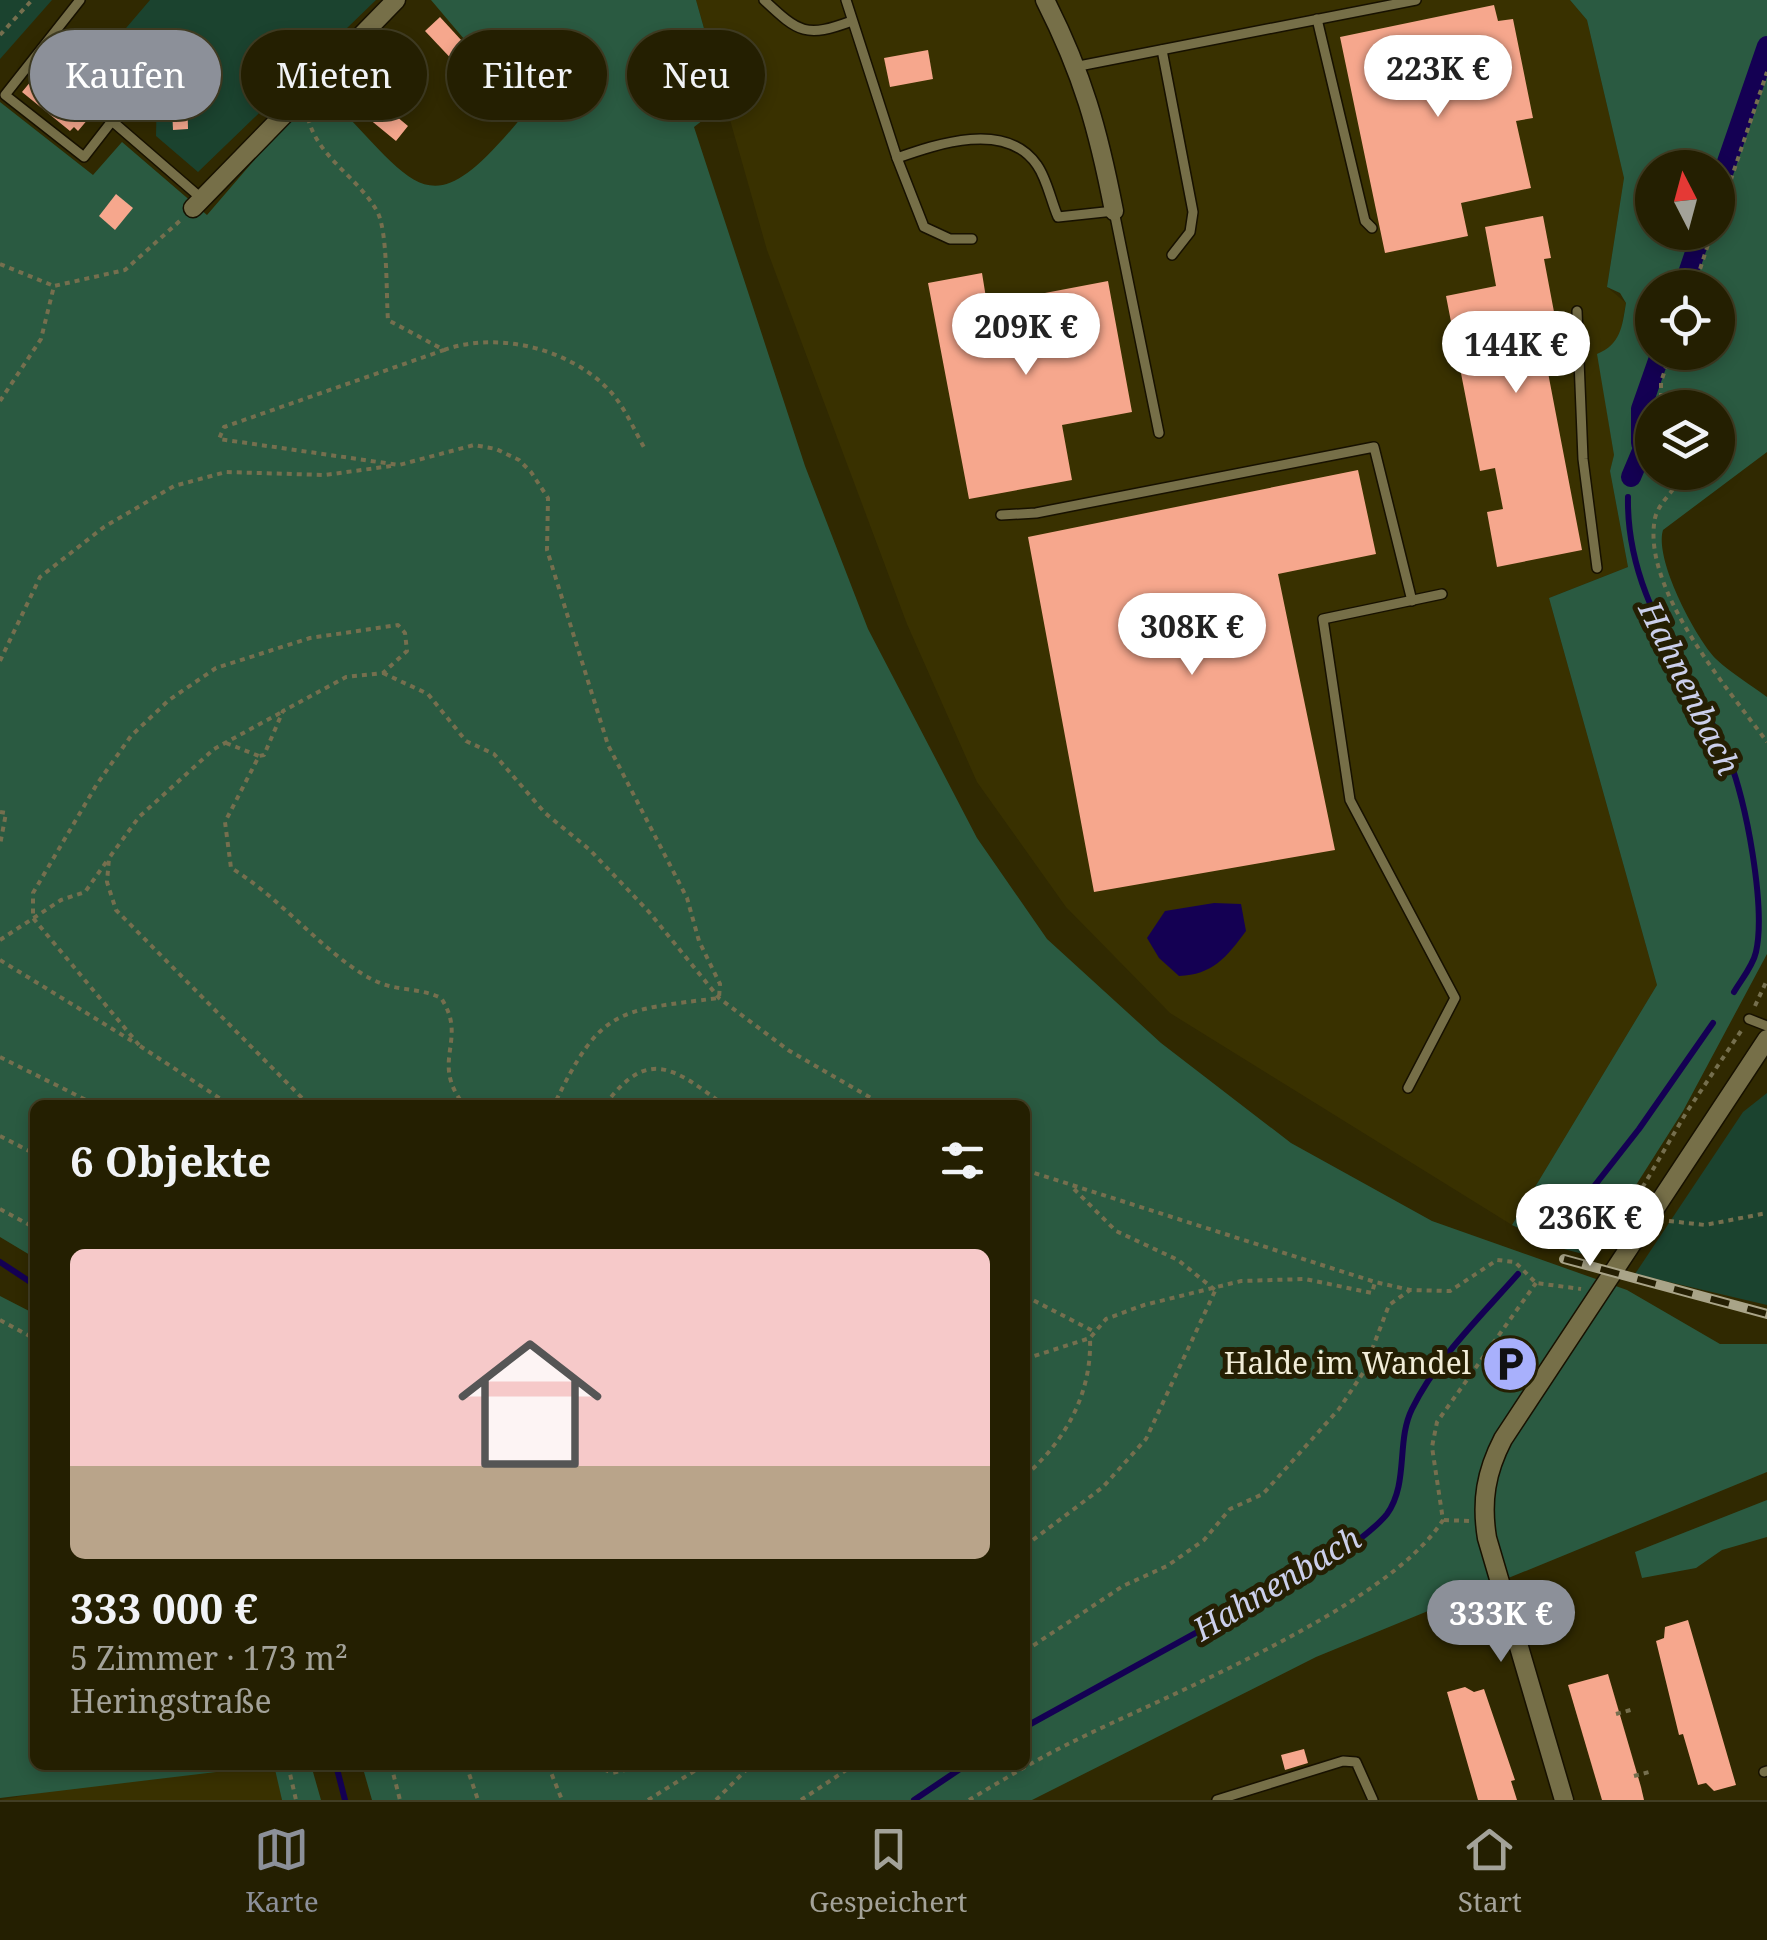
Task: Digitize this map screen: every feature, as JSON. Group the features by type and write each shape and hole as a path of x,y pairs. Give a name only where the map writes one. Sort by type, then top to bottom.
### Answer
{"street":[{"path":"365,30 396,0"},
{"path":"1045,0 1078,66 1096,116 1114,211"},
{"path":"197,203 276,120"},
{"path":"1564,1800 1488,1538 1483,1500 1502,1438 1767,1039"}],"lane":[{"path":"80,0 4,95 84,157 112,120 197,203"},
{"path":"764,0 801,31 818,32 852,21"},
{"path":"846,0 897,158 924,227 950,239 972,239"},
{"path":"1078,66 1416,0"},
{"path":"1318,19 1365,221 1372,228"},
{"path":"1162,50 1193,212 1190,232 1172,255"},
{"path":"897,158 944,142 994,139 1020,149 1037,165 1058,217 1114,211 1159,434"},
{"path":"1576,311 1583,459 1597,568"},
{"path":"1000,514 1036,514 1374,447 1412,601"},
{"path":"1408,1088 1455,998 1350,800 1323,619 1442,594"},
{"path":"1748,1019 1767,1026"},
{"path":"1217,1800 1342,1761 1356,1762 1373,1800"}],"path":[{"path":"0,34 32,0"},
{"path":"1735,167 1767,72"},
{"path":"310,120 320,150 340,164 379,214 388,320 444,350"},
{"path":"0,264 54,286 125,270 197,203"},
{"path":"0,400 40,339 54,286"},
{"path":"399,465 243,440 228,443 218,435 224,428 472,340 512,343 583,368 610,391 645,449"},
{"path":"0,661 40,578 104,526 174,486 226,472 325,476 399,465 474,445 496,448 520,460 548,498 547,550 608,745 687,898 699,942 720,984 719,998"},
{"path":"1676,490 1656,512 1658,568 1696,640 1767,742"},
{"path":"138,1045 32,918 31,904 40,880 131,736 159,708 216,668 310,638 398,625 405,633 407,651 383,673"},
{"path":"0,940 32,918 85,892 154,799 226,743 346,677 383,673 428,694 466,741 494,754 544,813 590,850 649,912 719,998 788,1050 874,1100"},
{"path":"226,743 264,755 282,711"},
{"path":"258,756 225,822 231,868 262,886 342,958 381,984 426,990 441,998 454,1032 445,1068 461,1100"},
{"path":"0,812 6,814 0,845"},
{"path":"110,858 108,882 116,910 304,1100"},
{"path":"0,960 222,1100"},
{"path":"1602,1258 1608,1241 1686,1112 1748,1019 1767,980"},
{"path":"557,1100 596,1031 635,1008 719,998"},
{"path":"0,1057 86,1100"},
{"path":"610,1100 630,1078 659,1066 682,1074 717,1100"},
{"path":"0,1136 30,1151"},
{"path":"1030,1172 1124,1198 1374,1282 1410,1290 1450,1291 1497,1260 1514,1262 1536,1283 1581,1290 1588,1279"},
{"path":"1072,1186 1116,1231 1178,1260 1215,1290"},
{"path":"0,1210 30,1225"},
{"path":"1654,1214 1673,1223 1706,1225 1767,1213"},
{"path":"1030,1358 1090,1338 1106,1319 1144,1304 1240,1281 1305,1278 1372,1293 1374,1282"},
{"path":"1030,1765 1230,1666 1384,1580 1418,1553 1443,1520 1432,1447 1438,1422 1453,1394 1536,1283"},
{"path":"1030,1542 1103,1486 1146,1438 1215,1290"},
{"path":"1030,1648 1122,1586 1167,1566 1204,1540 1230,1509 1263,1494 1364,1373 1389,1305 1410,1290"},
{"path":"1030,1299 1095,1332"},
{"path":"0,1320 30,1336"},
{"path":"1030,1470 1070,1423 1086,1384 1090,1338"},
{"path":"1443,1520 1462,1521"},
{"path":"1616,1714 1634,1709"},
{"path":"289,1770 296,1800"},
{"path":"392,1770 400,1800"},
{"path":"468,1770 478,1800"},
{"path":"550,1770 562,1800"},
{"path":"648,1800 696,1770"},
{"path":"716,1800 745,1770"},
{"path":"801,1800 846,1770"},
{"path":"968,1800 1021,1770"},
{"path":"1634,1776 1653,1771"}],"shaded area":[{"path":"696,0 1570,0 1587,20 1624,178 1607,287 1626,303 1620,336 1611,348 1598,355 1614,455 1610,471 1628,567 1549,598 1657,985 1512,1225 1170,1013 1066,907 977,782 907,624 767,250 730,120 765,120 765,30 705,30"},
{"path":"1214,903 1241,904 1246,931 1218,963 1201,972 1179,976 1159,958 1147,938 1165,911"},
{"path":"228,1770 276,1770 282,1800 0,1800 76,1786"}],"green space":[{"path":"0,0 52,0 0,59"},
{"path":"150,0 376,0 345,30 241,30 241,120 252,120 198,172 156,136 156,120 221,120 221,30 124,30"},
{"path":"431,0 696,0 704,30 627,30 627,120 703,120 694,127 805,466 868,629 977,838 1047,939 1161,1043 1291,1143 1432,1221 1627,1290 1720,1344 1767,1344 1767,1472 1316,1657 1032,1800 372,1800 363,1770 1030,1770 1030,1100 30,1100 30,1255 0,1237 0,102 93,175 122,142 207,215 289,120 351,120 406,175 426,185 445,184 467,173 519,120 607,120 607,30 456,30"},
{"path":"1570,0 1767,0 1767,452 1735,476 1735,390 1635,390 1635,490 1716,490 1663,530 1662,543 1678,597 1707,648 1767,697 1767,954 1683,1111 1591,1256 1560,1248 1512,1225 1657,985 1549,598 1628,567 1610,471 1614,455 1597,354 1616,340 1626,303 1620,293 1607,287 1624,178 1587,20"},
{"path":"1767,1093 1767,1305 1635,1274 1743,1112"},
{"path":"0,1296 30,1311 30,1770 232,1770 0,1798"},
{"path":"1767,1500 1767,1537 1722,1550 1696,1568 1642,1578 1635,1552"},
{"path":"275,1770 312,1770 321,1800 282,1800"}],"building":[{"path":"1494,5 1498,21 1513,19 1533,118 1516,121 1531,188 1461,203 1468,236 1385,253 1340,37"},
{"path":"440,17 452,30 447,30 447,54 427,33"},
{"path":"928,50 933,79 890,87 884,58"},
{"path":"30,82 30,98 22,92"},
{"path":"56,120 87,120 78,131 74,127 70,131"},
{"path":"173,120 188,120 188,129 173,130"},
{"path":"370,120 401,120 408,126 396,141"},
{"path":"116,194 133,208 115,230 99,216"},
{"path":"1543,216 1551,258 1544,259 1558,333 1541,336 1582,550 1497,567 1487,512 1503,509 1495,468 1480,471 1446,296 1496,286 1485,227"},
{"path":"982,273 987,304 1108,281 1132,412 1062,425 1072,480 969,499 928,283"},
{"path":"1358,470 1376,554 1278,574 1335,850 1094,892 1028,537"},
{"path":"1688,1620 1736,1785 1714,1791 1706,1783 1698,1785 1683,1734 1679,1735 1656,1641 1664,1638 1665,1627"},
{"path":"1608,1674 1644,1800 1602,1800 1568,1685"},
{"path":"1465,1687 1474,1692 1484,1689 1515,1780 1511,1781 1517,1800 1478,1800 1447,1692"},
{"path":"1304,1749 1308,1763 1285,1770 1281,1755"}],"waterway":[{"name":"Hahnenbach","path":"1731,150 1767,46"},
{"name":"Hahnenbach","path":"1689,270 1696,250"},
{"name":"Hahnenbach","path":"1648,390 1655,370"},
{"name":"Hahnenbach","path":"1631,477 1635,468"},
{"name":"Hahnenbach","path":"1628,497 1637,568 1663,632 1728,757 1747,825 1756,882 1758,933 1750,968 1734,992"},
{"name":"Hahnenbach","path":"1566,1222 1639,1129 1713,1023"},
{"path":"0,1262 30,1282"},
{"name":"Hahnenbach","path":"1030,1724 1346,1550 1378,1524 1394,1502 1407,1421 1422,1391 1460,1338 1518,1274"},
{"path":"337,1770 345,1800"},
{"name":"Hahnenbach","path":"914,1800 959,1770"}],"railway":[{"path":"1564,1259 1767,1314"}],"place":[{"name":"Halde im Wandel","path":"1510,1364"}]}
